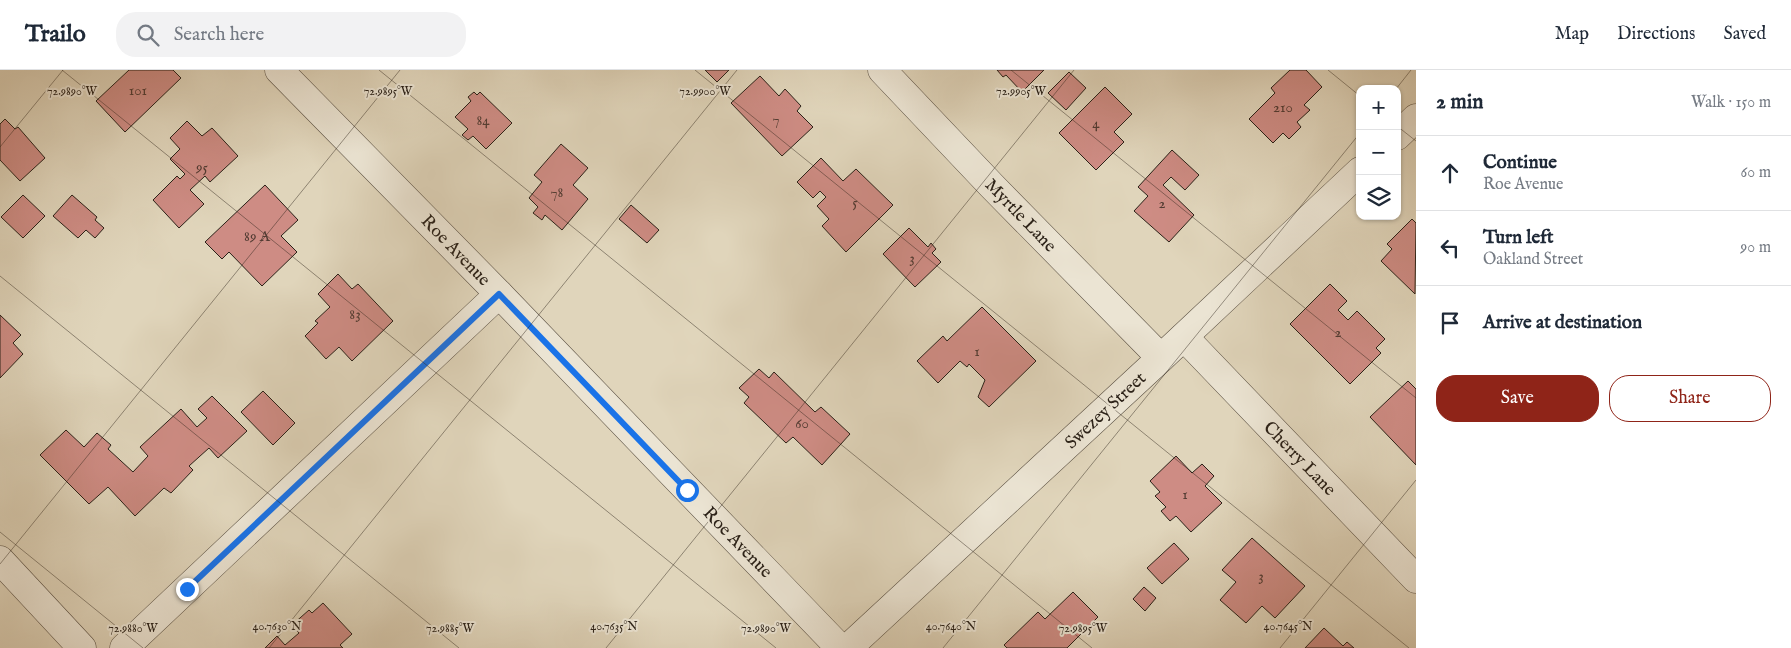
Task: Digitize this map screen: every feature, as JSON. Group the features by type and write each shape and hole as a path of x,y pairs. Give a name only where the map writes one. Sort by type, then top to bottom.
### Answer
{"street":[{"name":"Roe Avenue","path":"279,70 499,294 840,648"},
{"name":"Myrtle Lane","path":"882,70 992,186 1161,358"},
{"path":"1401,132 1416,118"},
{"name":"Swezey Street","path":"848,648 1356,175"},
{"path":"124,648 499,294"},
{"name":"Cherry Lane","path":"1184,337 1416,579"},
{"path":"0,560 82,648"}],"building":[{"path":"129,70 173,70 181,78 125,132 96,101"},
{"path":"705,70 729,70 717,82"},
{"path":"997,70 1044,70 1022,92 1006,75 1003,77"},
{"path":"1290,70 1306,70 1322,87 1304,105 1310,110 1297,122 1301,127 1289,139 1283,133 1273,143 1249,119 1275,93 1271,88"},
{"path":"1069,72 1086,88 1066,110 1048,93"},
{"path":"760,76 779,96 785,89 801,106 797,111 813,127 782,156 731,103"},
{"path":"1105,87 1132,114 1114,132 1124,142 1096,170 1059,133"},
{"path":"474,92 477,95 480,92 512,123 486,149 473,136 468,140 462,135 468,129 455,117 471,101 468,97"},
{"path":"5,119 15,129 18,127 45,158 20,181 0,160 0,124"},
{"path":"187,121 202,136 212,128 238,156 210,182 205,176 190,190 204,204 179,228 153,200 177,176 180,179 185,174 170,159 180,149 170,138"},
{"path":"561,144 588,168 573,185 588,199 562,230 545,215 542,220 533,213 538,207 529,198 542,182 534,175"},
{"path":"1172,150 1199,175 1185,190 1171,177 1163,185 1194,215 1169,242 1134,211 1148,196 1138,187"},
{"path":"821,158 843,181 856,169 893,205 846,252 822,226 829,219 817,206 826,197 820,191 813,198 797,182"},
{"path":"265,185 298,220 281,236 297,252 262,286 229,252 222,259 205,242"},
{"path":"23,195 45,216 23,238 1,217"},
{"path":"72,195 97,217 95,220 104,228 95,238 86,230 78,238 53,216"},
{"path":"631,205 659,230 647,243 619,219"},
{"path":"1412,219 1416,223 1415,294 1381,261 1392,249 1387,244"},
{"path":"909,228 928,247 931,243 936,249 932,253 941,262 915,287 883,254"},
{"path":"338,274 352,289 358,284 393,321 352,361 339,347 326,359 305,336 318,323 315,321 330,307 318,294"},
{"path":"1330,284 1347,301 1338,310 1348,320 1357,311 1385,339 1376,348 1381,353 1350,384 1290,324"},
{"path":"982,307 1036,361 989,407 978,397 985,380 969,364 967,367 960,361 938,383 917,361 943,336 947,341"},
{"path":"0,315 21,335 13,343 23,354 0,378"},
{"path":"759,369 769,378 774,372 815,412 821,407 850,434 822,465 793,437 786,443 744,403 749,397 739,388"},
{"path":"1408,381 1416,389 1416,465 1370,417"},
{"path":"263,391 295,423 273,445 241,412"},
{"path":"212,396 247,431 218,458 209,448 189,466 193,470 171,493 164,488 135,516 108,487 89,504 40,455 66,430 84,447 97,433 111,445 108,449 133,472 148,456 140,447 181,409 197,427 207,418 198,409"},
{"path":"1176,456 1192,473 1202,464 1214,476 1205,486 1222,503 1191,532 1176,516 1170,521 1161,511 1166,507 1155,496 1160,492 1150,481"},
{"path":"1252,538 1305,586 1275,618 1262,606 1246,623 1220,600 1236,582 1222,570"},
{"path":"1174,543 1189,559 1162,584 1147,568"},
{"path":"1144,587 1156,598 1145,611 1133,599"},
{"path":"1073,592 1098,617 1067,648 1007,648 1004,645 1038,612 1045,619"},
{"path":"323,603 352,634 340,645 343,648 265,648 277,636 285,645 299,633 292,625 309,610 312,613"},
{"path":"1324,628 1343,646 1347,642 1354,648 1305,648"}],"route":[{"path":"187,589 499,294 687,490"}]}
